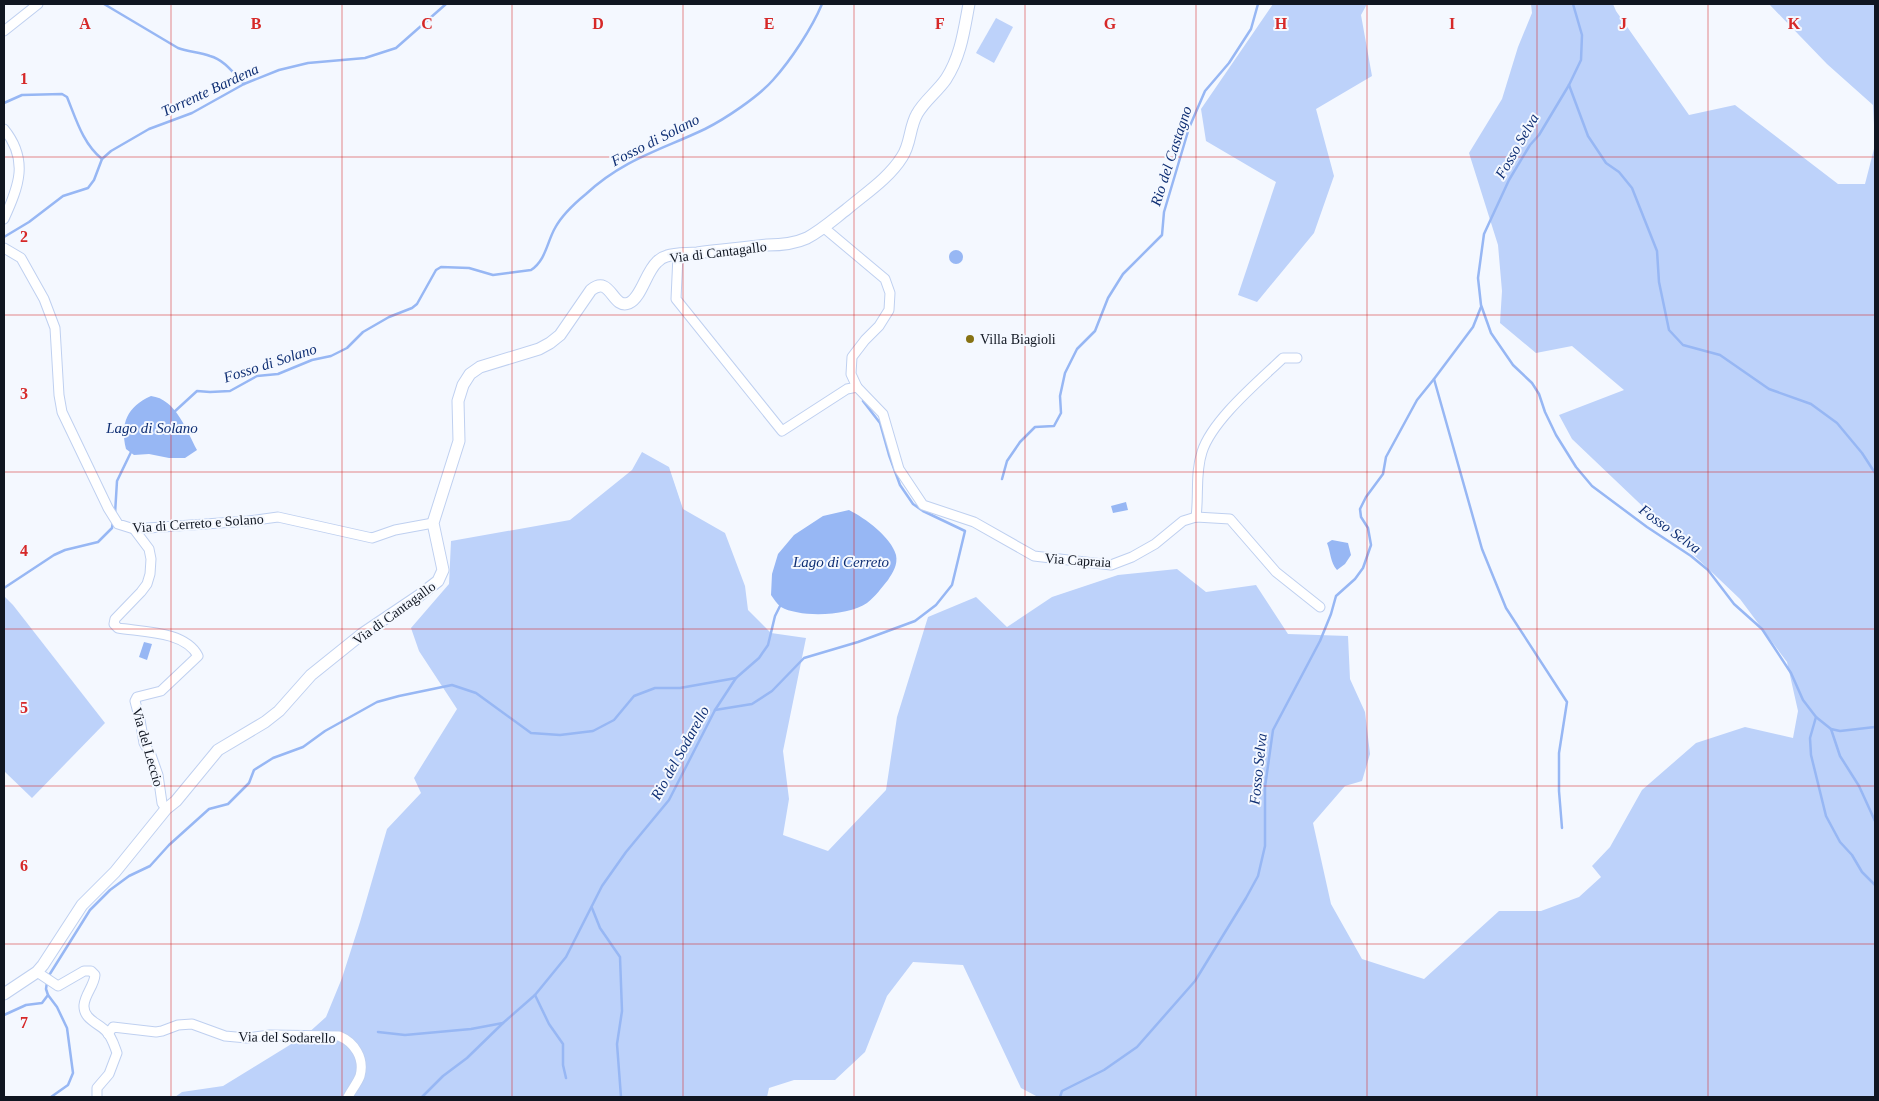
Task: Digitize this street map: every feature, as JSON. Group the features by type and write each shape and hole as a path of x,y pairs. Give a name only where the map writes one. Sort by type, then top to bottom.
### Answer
{"street":[{"path":"4,31 38,4"},
{"name":"Via di Cantagallo","path":"4,994 41,974 43,965 82,905 115,872 166,809 176,801 218,750 280,711 311,675 362,634 438,581 443,570 433,523 460,441 458,401 463,385 470,374 480,367 539,349 550,343 560,335 591,290 596,286 607,288 617,301 623,304 629,303 634,299 650,269 666,256 766,245 783,245 807,238 823,227 870,191 886,177 902,158 908,145 916,115 936,93 955,65 961,46 969,4"},
{"path":"4,129 20,156 20,171 16,190 4,219"},
{"path":"678,255 676,299 782,430 847,390 857,387 851,374 852,357 879,326 889,310 890,293 885,279 823,227"},
{"name":"Via di Cerreto e Solano","path":"4,248 21,258 44,299 55,328 58,395 62,412 108,508 118,524 134,529 278,517 372,538 395,530 433,523"},
{"path":"1297,358 1283,358 1219,423 1207,441 1202,452 1197,479 1198,501 1196,517 1230,519 1276,572 1320,607"},
{"name":"Via Capraia","path":"857,387 883,414 899,469 923,505 974,522 1034,556 1111,565 1132,557 1154,544 1183,521 1196,517"},
{"name":"Via del Leccio","path":"134,529 149,550 151,559 150,574 147,584 115,619 114,624 118,628 173,637 194,648 198,656 161,691 137,697 135,701 144,743 158,775 162,803 166,809"},
{"path":"41,974 58,986 84,971 90,971 95,975 84,1004 84,1011 87,1017 108,1034 117,1053 109,1074 97,1088 95,1096"},
{"name":"Via del Sodarello","path":"108,1034 114,1027 156,1032 178,1025 192,1024 225,1036 247,1038 270,1035 339,1036 348,1040 355,1047 360,1061 360,1076 348,1097"}],"shaded area":[{"path":"1273,4 1367,4 1361,15 1372,76 1316,109 1334,176 1314,233 1257,302 1238,295 1276,182 1206,141 1201,109"},
{"path":"1531,4 1613,4 1689,115 1735,105 1838,184 1865,184 1875,145 1875,1097 1038,1097 1021,1088 963,965 913,962 887,996 865,1052 835,1080 794,1080 769,1088 767,1097 175,1097 182,1092 223,1086 306,1035 326,1017 342,978 387,829 421,793 414,778 457,709 419,651 411,628 449,584 451,541 570,520 632,470 642,452 669,467 683,509 725,533 745,586 748,610 771,633 806,638 783,751 789,799 783,835 828,851 886,790 897,717 928,617 976,597 1007,627 1052,597 1118,575 1177,569 1206,592 1256,585 1288,634 1348,636 1350,679 1365,712 1370,754 1362,781 1345,786 1313,823 1331,904 1362,959 1424,979 1499,911 1541,911 1579,897 1601,877 1592,866 1610,847 1642,790 1696,743 1745,727 1793,738 1798,711 1787,662 1740,599 1572,439 1559,415 1624,390 1572,346 1536,353 1500,323 1502,291 1498,245 1469,153 1502,99 1518,47 1532,13"},
{"path":"1769,4 1875,4 1875,145 1873,105 1827,64"},
{"path":"996,18 1013,27 994,63 976,53"},
{"path":"4,596 105,723 32,798 4,771"}],"water":[{"path":"956,250 961,252 963,257 961,262 956,264 951,262 949,257 951,252"},
{"name":"Lago di Solano","path":"151,396 160,398 174,409 197,450 185,458 169,458 149,454 134,455 126,449 124,431 127,417 136,405"},
{"path":"1126,502 1128,510 1113,513 1111,506"},
{"name":"Lago di Cerreto","path":"849,510 877,529 893,548 896,562 895,568 888,580 867,603 849,611 812,614 789,611 781,607 771,595 772,574 778,554 794,535 823,516"},
{"path":"1332,540 1348,543 1351,555 1345,564 1337,570 1332,561 1327,543"},
{"path":"144,642 152,644 147,660 139,657"}],"waterway":[{"path":"104,4 178,48 215,58 229,68 244,84"},
{"name":"Torrente Bardena","path":"4,237 29,222 63,196 88,188 94,180 102,159 111,151 149,129 192,113 244,84 279,70 308,63 365,58 396,48 446,4"},
{"name":"Fosso di Solano","path":"173,413 197,391 230,391 257,376 278,374 312,360 331,356 347,348 363,332 417,304 436,270 441,267 469,268 493,275 531,270 543,256 552,233 561,218 600,182 643,156 713,125 767,87 801,44 822,4"},
{"name":"Rio del Castagno","path":"1002,479 1007,461 1020,442 1035,427 1054,426 1061,413 1060,396 1065,373 1077,349 1095,331 1108,298 1123,274 1162,235 1164,212 1189,128 1205,91 1229,63 1251,29 1258,4"},
{"name":"Fosso Selva","path":"1573,4 1582,35 1581,60 1569,85 1509,180 1484,234 1478,278 1481,305 1491,333 1513,365 1532,383 1539,394 1556,435 1576,467 1592,486 1708,570 1734,604 1762,629 1791,673 1803,700 1816,717 1831,729 1840,731 1875,727"},
{"path":"1569,85 1588,136 1606,163 1619,172 1632,188 1657,251 1659,282 1669,330 1683,345 1720,355 1769,389 1811,404 1837,423 1862,453 1875,473"},
{"path":"4,103 22,95 62,94 67,97 85,139 102,159"},
{"name":"Fosso Selva","path":"1481,307 1473,327 1434,379 1482,549 1506,608 1567,702 1559,753 1559,791 1562,828"},
{"name":"Fosso Selva","path":"1060,1097 1062,1091 1104,1070 1137,1047 1195,981 1258,876 1265,846 1265,787 1273,730 1320,641 1336,596 1355,579 1363,568 1371,545 1368,528 1361,517 1360,509 1366,497 1383,474 1386,457 1417,400 1434,379"},
{"path":"715,710 752,704 772,691 804,658 858,642 915,621 936,605 952,585 965,531 923,511 913,504 900,485 880,423 863,401"},
{"name":"Fosso di Solano","path":"115,514 117,481 132,450"},
{"name":"Fosso di Solano","path":"4,588 54,555 65,550 98,542 112,528 113,521"},
{"name":"Rio del Sodarello","path":"422,1097 443,1076 467,1058 535,995 566,957 602,886 626,852 669,800 715,710 736,678 759,658 768,645 775,616 780,606"},
{"path":"48,977 90,910 110,890 129,876 150,866 169,845 209,809 228,804 249,783 254,770 273,758 303,747 325,731 377,702 452,685 476,693 531,733 560,735 593,731 614,720 634,696 655,688 680,688 736,678"},
{"path":"1816,717 1810,738 1811,755 1826,816 1840,842 1852,855 1862,872 1875,885"},
{"path":"1831,729 1840,756 1859,786 1875,821"},
{"name":"Rio del Sodarello","path":"592,908 600,928 620,957 622,1011 617,1044 621,1097"},
{"path":"4,1015 26,1005 42,1003 48,995 46,989 47,982"},
{"path":"48,995 57,1007 67,1028 73,1073 68,1085 51,1097"},
{"path":"535,995 549,1024 563,1044 563,1065 566,1078"},
{"path":"378,1032 405,1035 471,1029 503,1023"}],"place":[{"name":"Villa Biagioli","path":"970,339"}]}
